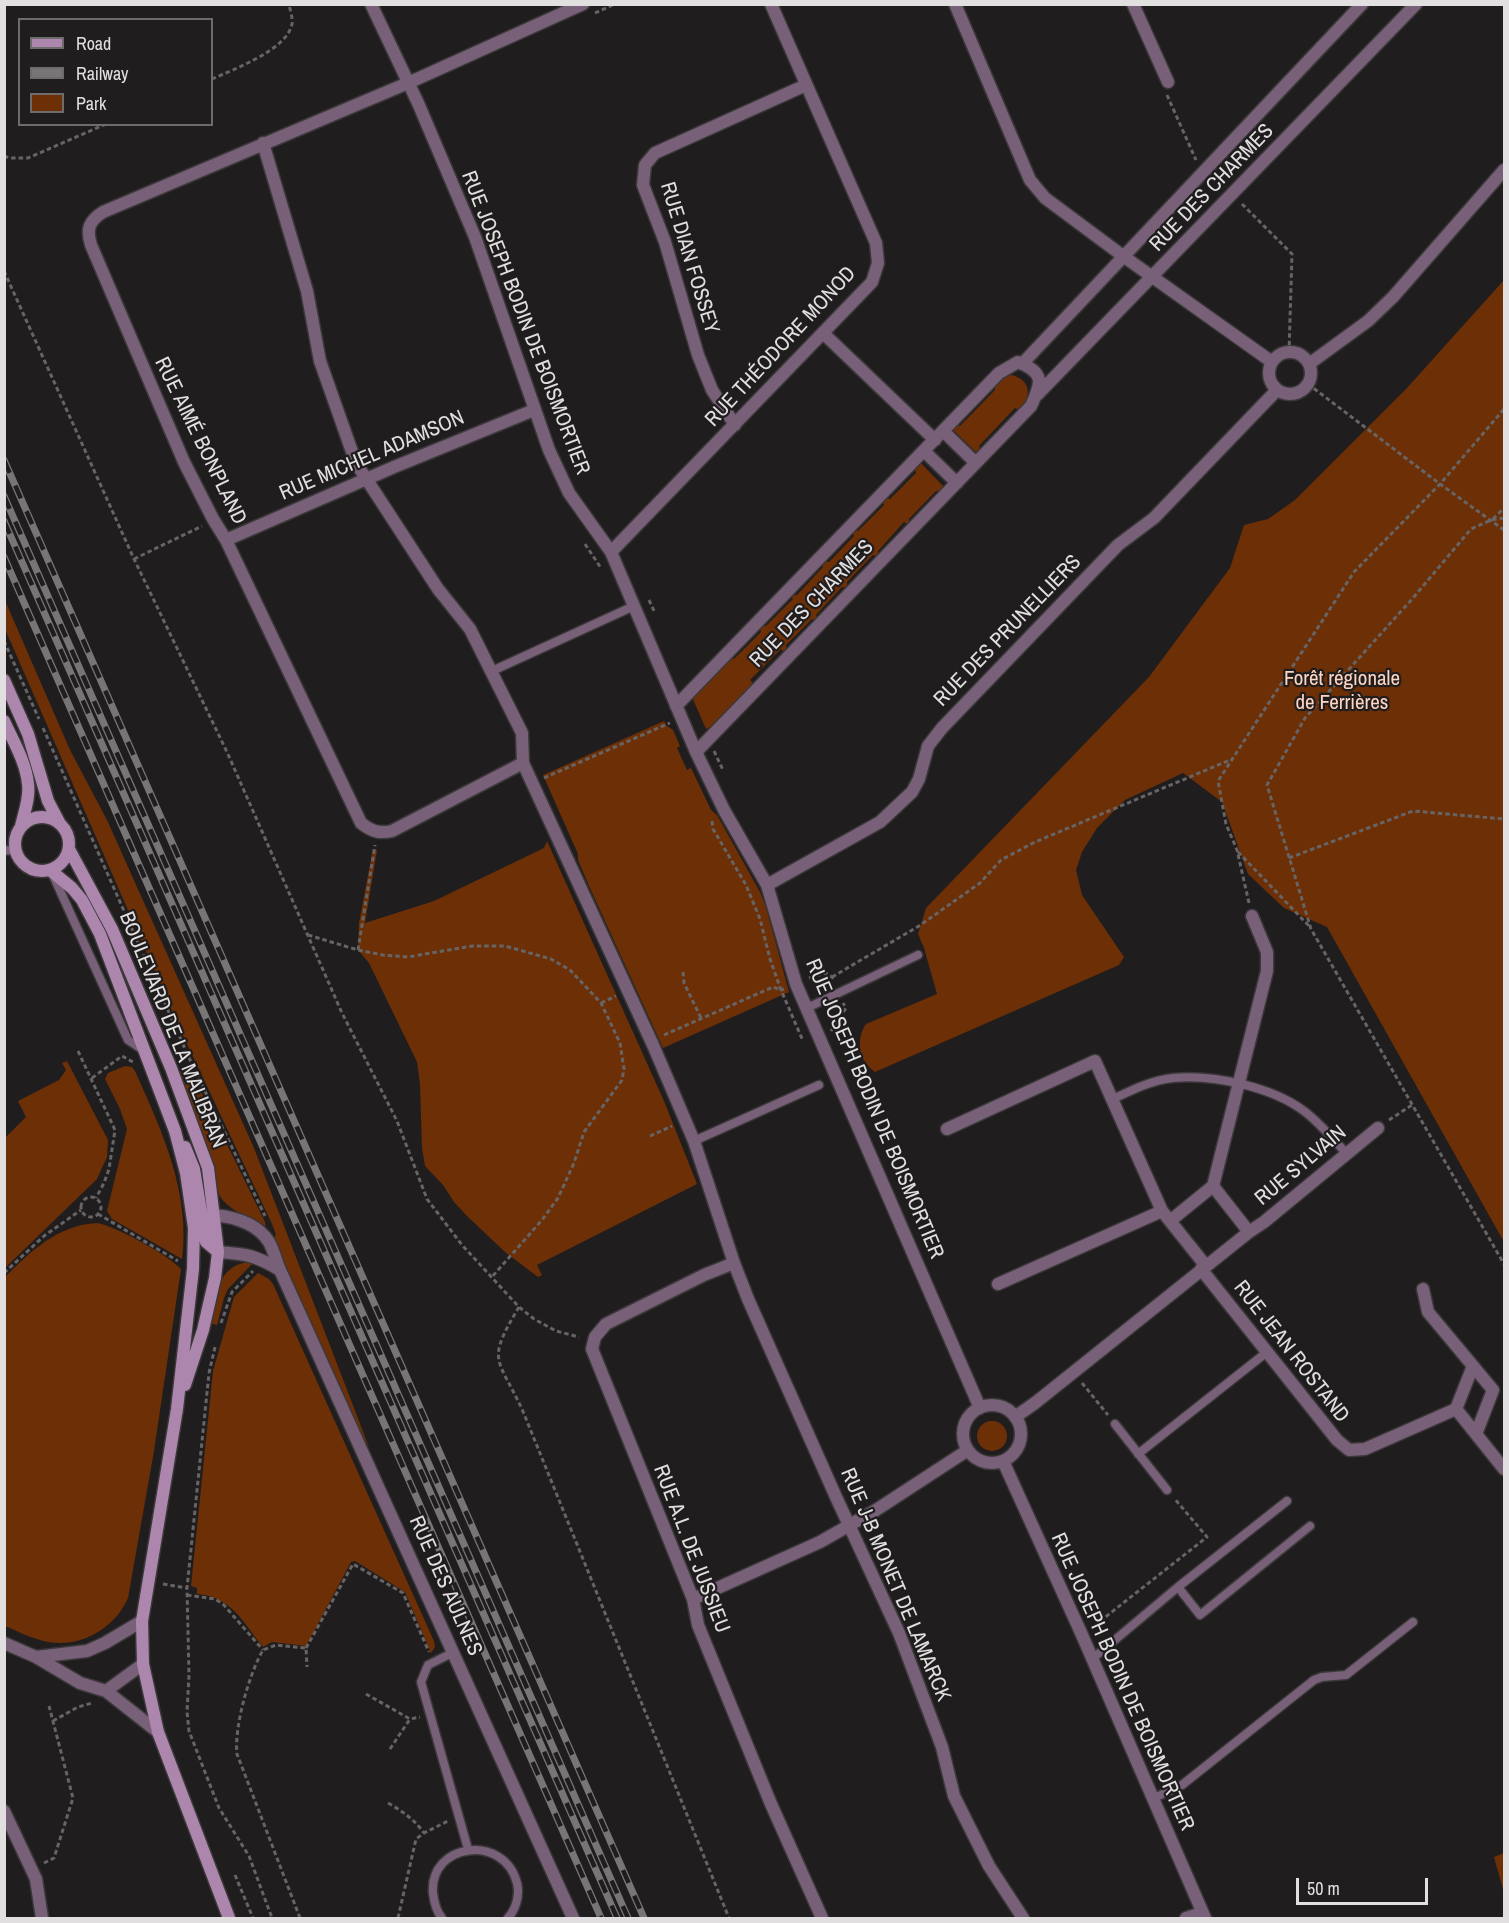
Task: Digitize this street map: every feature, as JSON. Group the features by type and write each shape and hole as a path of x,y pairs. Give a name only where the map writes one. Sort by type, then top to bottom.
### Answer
{"main road":[{"path":"4,680 28,734 48,801 68,834 69,849 62,862 50,870 33,870 10,851 16,834 27,821 43,817 59,822"},
{"path":"4,721 25,769 28,785 21,826"},
{"name":"BOULEVARD DE LA MALIBRAN","path":"69,849 112,929 171,1068 208,1168 203,1222 192,1269 177,1409"},
{"name":"BOULEVARD DE LA MALIBRAN","path":"50,870 72,888 82,900 100,934 175,1131 188,1151 194,1169 203,1222"},
{"path":"203,1222 206,1242 218,1252 216,1278 203,1330 177,1409 142,1621 143,1664 159,1732 229,1918"}],"street":[{"name":"RUE JOSEPH BODIN DE BOISMORTIER","path":"371,4 475,237 549,450 569,493 611,552 696,752 724,810 767,885 796,984 980,1408"},
{"path":"408,83 583,4"},
{"name":"RUE THÉODORE MONOD","path":"611,552 872,282 878,263 876,243 771,4"},
{"path":"955,4 1030,180 1045,198 1272,362"},
{"name":"RUE DES CHARMES","path":"676,706 999,373 1018,362 1022,364 1362,4"},
{"name":"RUE DES CHARMES","path":"696,752 1031,406 1034,398 1416,4"},
{"path":"1136,6 1168,82"},
{"name":"RUE AIMÉ BONPLAND","path":"377,832 361,823 226,540 184,462 87,232 91,220 103,212 408,83"},
{"name":"RUE DIAN FOSSEY","path":"735,425 712,390 698,355 665,242 643,185 645,165 655,153 806,85"},
{"path":"263,143 307,291 320,361 356,463 438,589 470,629 522,733 523,764 393,831 377,832"},
{"path":"1309,364 1368,321 1393,297 1504,170"},
{"path":"823,333 939,435 976,463"},
{"path":"1289,352 1301,355 1309,364 1310,378 1303,390 1290,394 1277,390 1270,380 1272,362 1276,356 1289,352"},
{"path":"1022,364 1040,378 1040,385 1034,398"},
{"name":"RUE DES PRUNELLIERS","path":"767,885 880,822 912,792 919,779 928,746 942,728 1118,545 1154,518 1277,390"},
{"name":"RUE MICHEL ADAMSON","path":"226,540 534,410"},
{"path":"924,451 957,483"},
{"name":"RUE J-B MONET DE LAMARCK","path":"523,764 694,1141 734,1263 831,1486 899,1633 942,1747 954,1796 989,1866 1023,1918"},
{"path":"1170,1221 1213,1186 1267,971 1267,952 1252,916"},
{"name":"RUE JEAN ROSTAND","path":"947,1129 1095,1061 1162,1211 1203,1268 1336,1440 1349,1450 1365,1449 1456,1409"},
{"name":"RUE SYLVAIN","path":"1015,1417 1264,1222 1378,1128"},
{"path":"1213,1186 1249,1232"},
{"path":"998,1284 1162,1211"},
{"name":"RUE DES AULNES","path":"203,1222 237,1217 254,1227 268,1241 573,1918"},
{"path":"218,1252 247,1254 280,1270"},
{"path":"595,1337 606,1324 704,1275 734,1263"},
{"path":"1423,1289 1428,1312 1493,1390 1476,1434"},
{"name":"RUE A.L. DE JUSSIEU","path":"595,1337 592,1349 693,1599 698,1625 771,1804 822,1918"},
{"path":"1473,1366 1456,1409 1504,1469"},
{"path":"994,1405 1006,1408 1015,1417 1019,1423 1021,1439 1011,1456 1003,1461 991,1463 981,1461 968,1450 964,1430 972,1413 980,1408 994,1405"},
{"path":"693,1599 820,1542 968,1450"},
{"name":"RUE JOSEPH BODIN DE BOISMORTIER","path":"1003,1461 1082,1635 1203,1916"},
{"path":"36,1657 87,1651 105,1644 142,1621"},
{"path":"4,1643 36,1657 80,1683 106,1691 159,1732"},
{"path":"106,1691 143,1664"},
{"path":"4,1811 39,1888 42,1918"},
{"path":"1186,1918 1203,1916"}],"lane":[{"path":"492,671 634,606"},
{"path":"50,870 128,1040 143,1050"},
{"path":"807,1008 918,955"},
{"path":"1113,1099 1139,1086 1172,1078 1209,1078 1240,1085 1274,1094 1303,1111 1346,1153"},
{"path":"694,1141 819,1085"},
{"path":"1138,1454 1267,1352"},
{"path":"1115,1424 1167,1490"},
{"path":"1091,1660 1178,1587 1287,1502"},
{"path":"1178,1587 1200,1615 1310,1526"},
{"path":"1152,1799 1182,1785 1314,1680 1346,1675 1413,1622"},
{"path":"454,1652 428,1665 421,1682 468,1850"},
{"path":"442,1918 434,1902 432,1888 436,1874 449,1858 468,1850 483,1850 496,1854 507,1863 514,1874 518,1888 517,1902 508,1918"}],"path":[{"path":"213,79 249,63 281,44 292,24 289,4"},
{"path":"593,14 615,4"},
{"path":"1168,82 1165,90 1196,160 1205,169"},
{"path":"4,156 28,158 101,126"},
{"path":"1233,195 1292,254 1289,352"},
{"path":"4,271 134,559 227,752 342,1013 397,1120 428,1199 462,1245 519,1307 534,1319 556,1331 576,1337 595,1337"},
{"path":"1308,384 1504,530"},
{"path":"1252,916 1237,850 1226,824 1218,781 1354,572 1440,484 1504,409"},
{"path":"1491,520 1504,508"},
{"path":"1504,518 1491,520 1471,529 1413,598 1305,718 1267,785 1311,929 1504,1264"},
{"path":"134,559 213,519"},
{"path":"585,543 603,572"},
{"path":"647,595 655,614"},
{"path":"4,641 190,1060 265,1217 270,1232 268,1241"},
{"path":"666,717 673,730"},
{"path":"536,794 547,790 542,778 669,723"},
{"path":"709,740 723,771"},
{"path":"832,977 919,926 980,882 1001,860 1035,843 1231,760"},
{"path":"1289,858 1413,811 1504,819"},
{"path":"712,819 713,829 747,885 760,919 781,990 806,1049"},
{"path":"358,950 377,832"},
{"path":"1237,850 1311,929"},
{"path":"308,935 358,950 408,957 472,946 505,946 551,959 570,970 601,1003 620,1043 624,1069 622,1080 584,1132 558,1198 542,1220 491,1278"},
{"path":"807,967 810,978"},
{"path":"683,972 684,982 702,1018"},
{"path":"660,1026 665,1036 773,987 781,990 796,984"},
{"path":"78,1051 115,1130 109,1169 96,1198"},
{"path":"92,1078 122,1056 135,1063"},
{"path":"1378,1128 1412,1105"},
{"path":"86,1198 96,1198 101,1206 98,1214 90,1218 81,1210 81,1203 86,1198"},
{"path":"4,1273 44,1236 81,1210"},
{"path":"98,1214 192,1269"},
{"path":"219,1333 232,1292 255,1269 261,1259"},
{"path":"519,1307 503,1333 497,1360 522,1409 729,1918"},
{"path":"216,1342 209,1373 187,1588 189,1675 187,1712 189,1731 219,1808 249,1856 272,1918"},
{"path":"1073,1372 1115,1424"},
{"path":"1082,1635 1207,1537 1167,1490"},
{"path":"307,1666 306,1648 353,1564 403,1593 433,1663"},
{"path":"149,1574 164,1576 163,1585 187,1588"},
{"path":"187,1595 215,1599 223,1604 263,1650"},
{"path":"300,1918 237,1754 236,1733 255,1668 263,1650 276,1645 306,1648"},
{"path":"52,1721 78,1707 106,1701 106,1691"},
{"path":"366,1694 410,1719 430,1715"},
{"path":"32,1869 54,1858 73,1798 49,1706"},
{"path":"390,1749 410,1719"},
{"path":"388,1803 404,1812 417,1823 424,1833"},
{"path":"398,1918 416,1839 459,1815"},
{"path":"235,1875 253,1918"}],"green space":[{"name":"Forêt régionale de Ferrières","path":"1504,280 1504,1242 1327,927 1284,908 1248,874 1222,802 1183,773 1125,800 1097,828 1082,852 1076,870 1082,895 1124,957 1119,965 875,1072 865,1062 860,1050 861,1037 866,1024 937,994 918,934 926,908 1149,677 1230,568 1244,525 1268,519 1295,500 1407,388"},
{"path":"1012,375 1023,381 1028,390 1024,405 1020,410 1015,408 979,446 981,450 978,454 951,428 955,424 960,426 995,390 994,384 1004,376"},
{"path":"919,461 945,488 940,492 936,491 909,519 909,525 904,522 878,551 879,557 873,555 847,582 847,588 842,587 816,615 818,620 812,619 786,645 787,651 784,652 781,649 750,680 755,685 714,726 706,729 692,697 729,657 734,659 761,632 759,626 766,626 793,599 790,595 797,595 823,567 821,562 829,562 854,536 851,531 853,529 858,531 884,505 882,499 884,497 890,499 916,473 914,467"},
{"path":"4,598 70,750 107,820 254,1148 369,1447 358,1428 273,1238 276,1235 272,1224 180,1029 5,629"},
{"path":"664,721 673,730 680,746 677,748 687,770 691,768 711,810 717,815 760,892 789,992 663,1048 589,886 578,860 578,854 543,775"},
{"path":"547,841 664,1101 697,1184 537,1265 542,1275 538,1277 505,1252 466,1215 425,1166 417,1062 369,963 358,950 359,923 373,849 377,850 365,923 434,901 544,848"},
{"path":"67,1061 108,1140 107,1157 97,1179 5,1268 5,1138 26,1117 18,1101 59,1080 66,1070 62,1063"},
{"path":"125,1066 132,1067 135,1071 172,1162 182,1210 184,1234 182,1259 112,1219 107,1211 127,1129 105,1079 108,1073"},
{"path":"188,1068 265,1222 266,1230 225,1203 218,1193 206,1144 179,1071"},
{"path":"97,1223 116,1229 141,1242 165,1256 181,1269 154,1451 128,1598 115,1618 96,1634 73,1642 48,1642 5,1626 5,1277 46,1241 70,1229"},
{"path":"254,1262 228,1289 217,1325 209,1323 216,1293 224,1276 238,1264"},
{"path":"258,1273 273,1284 434,1641 435,1647 431,1653 405,1592 355,1561 351,1562 306,1646 272,1642 263,1647 228,1605 209,1596 197,1594 197,1588 191,1586 213,1371 234,1297"},
{"path":"992,1421 1003,1425 1007,1436 1003,1447 992,1451 981,1447 977,1436 981,1425"},
{"path":"1504,1853 1504,1893 1494,1857"}],"railway":[{"path":"4,460 644,1918"},
{"path":"4,496 628,1918"},
{"path":"4,521 617,1918"},
{"path":"4,557 601,1918"}]}
